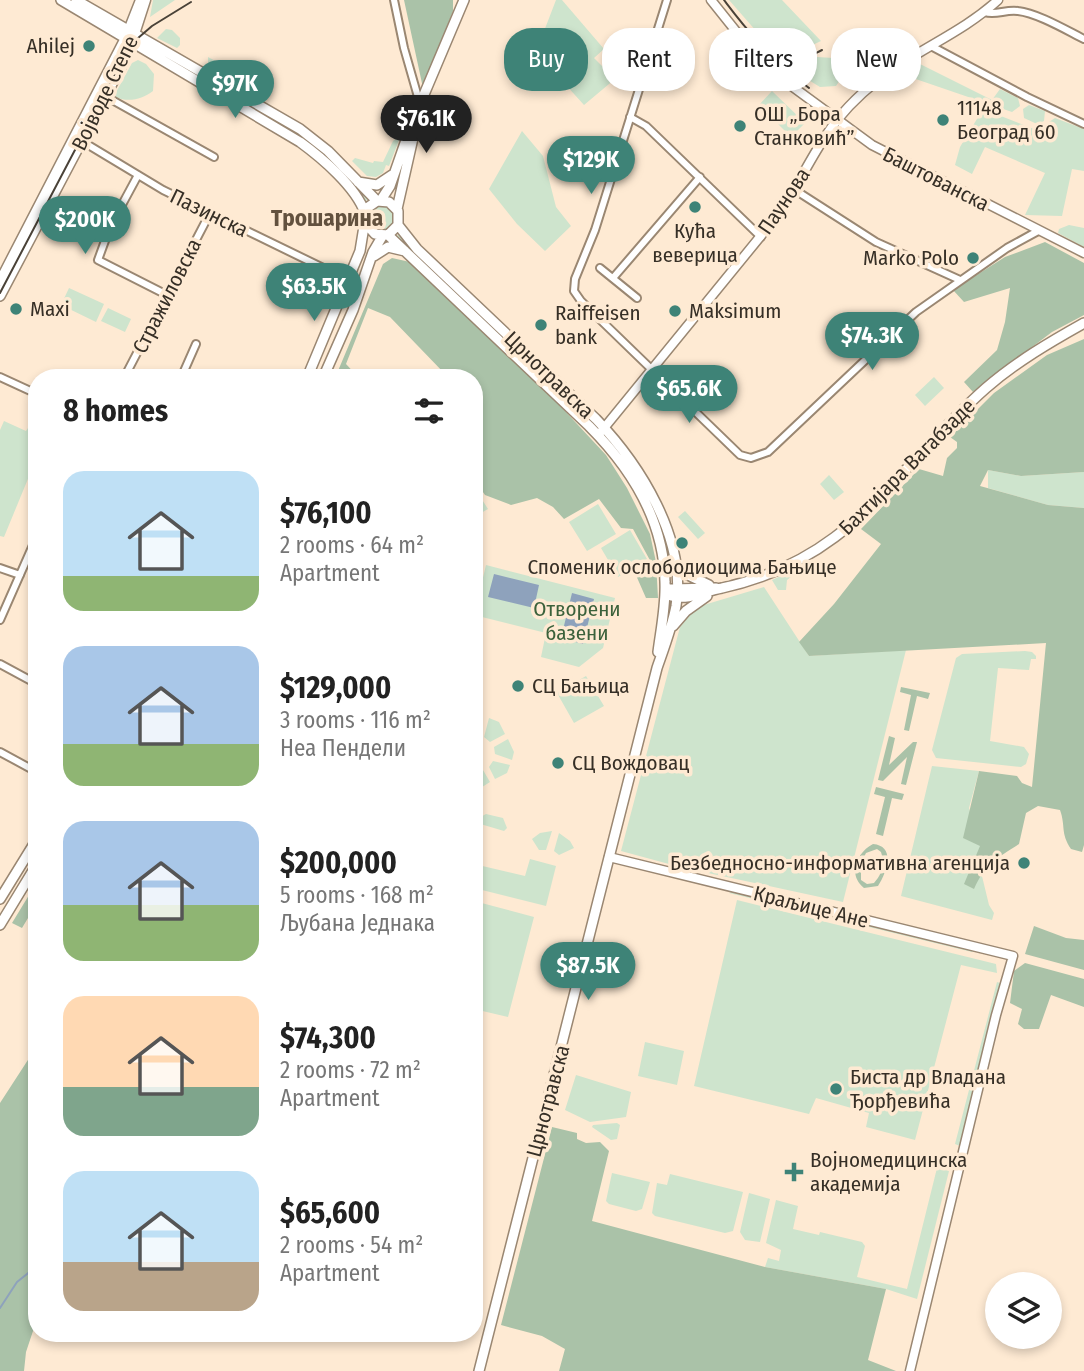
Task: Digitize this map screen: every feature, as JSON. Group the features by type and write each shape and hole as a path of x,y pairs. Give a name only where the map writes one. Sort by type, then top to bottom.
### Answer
{"main road":[{"path":"61,0 300,129 328,151 379,201 392,203 397,209 400,218 398,225 385,235 370,260 353,310 327,369"},
{"path":"76,0 307,147 358,199 365,213 366,224 360,251 311,369"},
{"path":"365,213 369,206 379,201 394,174 412,123 464,0"},
{"name":"Војводе Степе","path":"0,281 78,139 105,96 130,36"},
{"name":"Војводе Степе","path":"0,296 130,36"},
{"path":"397,209 416,133 419,108"},
{"path":"358,182 377,185 394,174"},
{"path":"366,224 371,232 385,235"},
{"name":"Црнотравска","path":"398,225 417,248 601,431 627,470 651,514 663,553 665,592 657,668"},
{"name":"Црнотравска","path":"385,235 407,252 627,455 648,488 667,531 674,561 676,593 668,633 479,1371"},
{"path":"370,260 388,247 407,252"},
{"name":"Бахтијара Вагабзаде","path":"665,592 691,598 755,579 782,569 838,537 874,505 985,389 1032,352 1084,323"},
{"path":"316,358 330,363"},
{"path":"674,561 686,574 718,588"},
{"path":"668,633 686,611 718,588"},
{"path":"0,899 28,854"},
{"path":"1,923 28,879"}],"street":[{"name":"Војводе Степе","path":"130,36 140,0"},
{"name":"Војводе Степе","path":"130,36 146,0"},
{"path":"394,0 419,108"},
{"path":"667,0 594,230 573,286 581,300 740,455 761,457 772,449 899,326 960,280 1038,230"},
{"name":"Баштованска","path":"711,0 778,76 837,121 890,156 1084,253"},
{"path":"990,4 989,14 1014,10 1025,12 1084,39"},
{"name":"Паунова","path":"601,431 761,237 795,190 837,121 879,79 990,4"},
{"path":"931,46 1084,124"},
{"path":"105,96 214,156"},
{"path":"631,117 642,122 761,237"},
{"name":"Пазинска","path":"78,139 210,213 348,280"},
{"path":"138,175 110,227 98,260 167,295"},
{"path":"613,278 700,177"},
{"path":"795,190 876,242 960,280"},
{"name":"Стражиловска","path":"129,369 210,213"},
{"path":"600,268 637,298"},
{"path":"185,369 196,344"},
{"path":"0,377 28,390"},
{"path":"0,620 28,557"},
{"path":"0,568 20,576"},
{"path":"0,664 28,679"},
{"path":"0,752 28,767"},
{"name":"Краљице Ане","path":"609,857 1013,956 998,1005 909,1371"}],"green space":[{"path":"153,0 175,0 150,17"},
{"path":"404,0 453,0 453,11 423,88"},
{"path":"556,0 562,0 586,28 545,28"},
{"path":"729,0 782,0 809,28 753,28"},
{"path":"166,29 172,30 180,38 177,48 157,38"},
{"path":"588,30 602,47 602,51 594,58 602,66 602,90 584,105 571,91 588,91"},
{"path":"152,48 295,130 315,144 368,199 364,203 315,148 259,112 151,50"},
{"path":"208,57 267,89 260,93 208,63"},
{"path":"817,57 831,58 831,86 817,85"},
{"path":"138,60 146,64 154,74 153,91 134,100 114,96 132,63"},
{"path":"921,64 992,100 1000,89 1018,98 1020,106 1012,112 921,81"},
{"path":"772,91 805,123 791,137 759,105"},
{"path":"1029,105 1045,111 1044,121 1037,124 1024,118 1023,109"},
{"path":"983,109 1047,134 1049,122 1055,118 1084,129 1084,171 1072,169 1062,216 1025,215 1045,173 985,147 972,174 955,165 960,147"},
{"path":"522,131 543,156 556,207 571,226 545,251 517,224 489,189"},
{"path":"401,135 389,166 386,165 383,173 376,177 367,176 352,161 355,158 373,163 383,162 393,141"},
{"path":"382,206 390,210 394,218 390,226 382,230 374,226 370,218 374,210"},
{"path":"1069,225 1084,228 1084,247 1058,233 1059,229"},
{"path":"399,233 590,419 589,421 419,258 397,236"},
{"path":"1045,242 1084,263 1084,315 1052,332 973,392 964,382 997,350 1010,288 964,302 953,290 1005,257"},
{"path":"392,258 410,262 551,396 606,455 627,488 650,534 656,562 658,598 646,598 635,573 651,567 652,564 633,529 621,528 599,499 564,519 553,507 537,498 511,505 485,495 483,369 440,369 390,317 368,308 346,364 351,369 339,369 383,264"},
{"path":"69,288 104,304 96,322 61,305"},
{"path":"108,308 131,319 125,332 101,321"},
{"path":"1084,339 1084,472 1021,476 988,470 980,486 1048,505 1084,508 1084,845 1082,852 1071,849 1065,838 1060,810 1038,806 1026,813 1019,844 987,867 974,889 964,884 980,846 963,838 979,771 1017,776 1022,783 1032,787 1046,643 809,656 799,642 834,604 881,544 861,529 919,469 943,476 947,458 957,448 957,442 950,437 994,393 1047,355"},
{"path":"934,377 944,388 925,406 915,395"},
{"path":"4,421 26,431 28,428 28,479 4,537 0,536 0,430"},
{"path":"988,470 1021,476 1084,472 1084,508 1048,505 988,488"},
{"path":"829,475 844,492 834,500 820,484"},
{"path":"598,504 616,534 587,551 569,522"},
{"path":"685,511 705,533 698,539 678,517"},
{"path":"630,530 647,559 618,577 601,548"},
{"name":"Отворени базени","path":"486,565 615,598 603,648 579,667 541,657 546,633 483,617 483,578"},
{"path":"798,568 800,570 787,580 786,590 778,590 772,580"},
{"path":"764,587 809,656 906,650 843,902 680,867 621,851 680,627 697,607"},
{"path":"1025,651 1036,656 1036,659 1031,659 1029,670 998,668 990,741 1024,747 1029,754 1026,764 1021,767 936,758 932,750 956,658 962,654"},
{"path":"586,676 604,706 574,723 557,693"},
{"path":"901,687 930,693 928,699 917,696 909,731 904,730 911,695 900,692"},
{"path":"489,718 499,722 505,734 490,742 484,737"},
{"path":"889,736 895,738 889,765 913,742 917,742 906,785 901,784 907,757 883,781 878,780"},
{"path":"508,739 514,752 512,760 495,754 494,747"},
{"path":"493,761 510,765 507,773 495,779 489,767"},
{"path":"932,766 979,771 969,808 980,846 981,872 989,905 994,913 992,920 901,896"},
{"path":"483,770 490,782 483,786"},
{"path":"876,787 904,794 902,800 892,798 883,836 876,834 885,797 874,794"},
{"path":"483,816 503,818 507,828 504,831 483,825"},
{"path":"552,831 546,850 539,850 532,839 540,833"},
{"path":"559,833 570,841 574,848 559,855 554,851"},
{"path":"873,844 880,846 885,849 888,860 878,886 864,888 856,877 855,870 862,852","holes":["877,849 881,852 881,872 874,883 867,884 861,880 861,863 866,853"]},
{"path":"530,859 556,866 546,906 483,890 483,866 525,876"},
{"path":"734,891 975,949 972,952 729,893"},
{"path":"28,897 28,918 22,928 12,923"},
{"path":"737,900 996,964 997,973 961,965 915,1140 866,1127 869,1113 816,1098 809,1114 694,1086"},
{"path":"483,903 534,917 508,1017 483,1011"},
{"path":"1034,926 1066,938 1084,940 1084,970 1025,954"},
{"path":"1025,963 1084,979 1084,1007 1051,995 1039,1029 1024,1029 1018,1024 1022,1009 1010,1003 1014,971"},
{"path":"997,982 1000,983 960,1146 955,1144"},
{"path":"645,1042 684,1051 677,1085 638,1076"},
{"path":"28,1060 29,1342 24,1371 0,1371 0,1103"},
{"path":"576,1075 631,1092 626,1117 590,1122 565,1110"},
{"path":"593,1125 620,1125 617,1139 611,1140 592,1127"},
{"path":"552,1127 577,1133 577,1139 586,1143 600,1142 609,1151 592,1221 765,1267 886,1289 868,1360 896,1371 559,1371 565,1349 542,1336 501,1325"},
{"path":"937,1168 949,1171 917,1299 886,1289 765,1267 768,1258 779,1261 781,1250 766,1243 776,1200 798,1206 793,1229 862,1242 865,1246 857,1277 907,1289"},
{"path":"612,1173 650,1182 642,1209 636,1211 606,1201"},
{"path":"670,1174 743,1192 733,1231 725,1233 655,1216 652,1213 657,1183 667,1185"},
{"path":"749,1193 770,1199 760,1242 745,1240 740,1232"}],"water":[{"path":"494,574 539,585 534,608 488,597"},
{"path":"572,593 594,599 583,644 561,638"}],"waterway":[{"path":"0,1308 17,1282 28,1273"}],"tram line":[{"path":"724,0 754,37 783,60 799,60 822,50"},
{"path":"0,293 130,45 152,26 191,2"}],"place":[{"name":"Ahilej","path":"89,46"},
{"name":"11148 Београд 60","path":"943,120"},
{"name":"ОШ „Бора Станковић”","path":"740,126"},
{"name":"Кућа веверица","path":"695,207"},
{"name":"Marko Polo","path":"973,258"},
{"name":"Maxi","path":"16,309"},
{"name":"Maksimum","path":"675,311"},
{"name":"Raiffeisen bank","path":"541,325"},
{"name":"Споменик ослободиоцима Бањице","path":"682,543"},
{"name":"СЦ Бањица","path":"518,686"},
{"name":"СЦ Вождовац","path":"558,763"},
{"name":"Безбедносно-информативна агенција","path":"1024,863"},
{"name":"Биста др Владана Ђорђевића","path":"836,1089"},
{"name":"Војномедицинска академија","path":"794,1172"}],"district":[{"name":"Трошарина","path":"327,218"}]}
